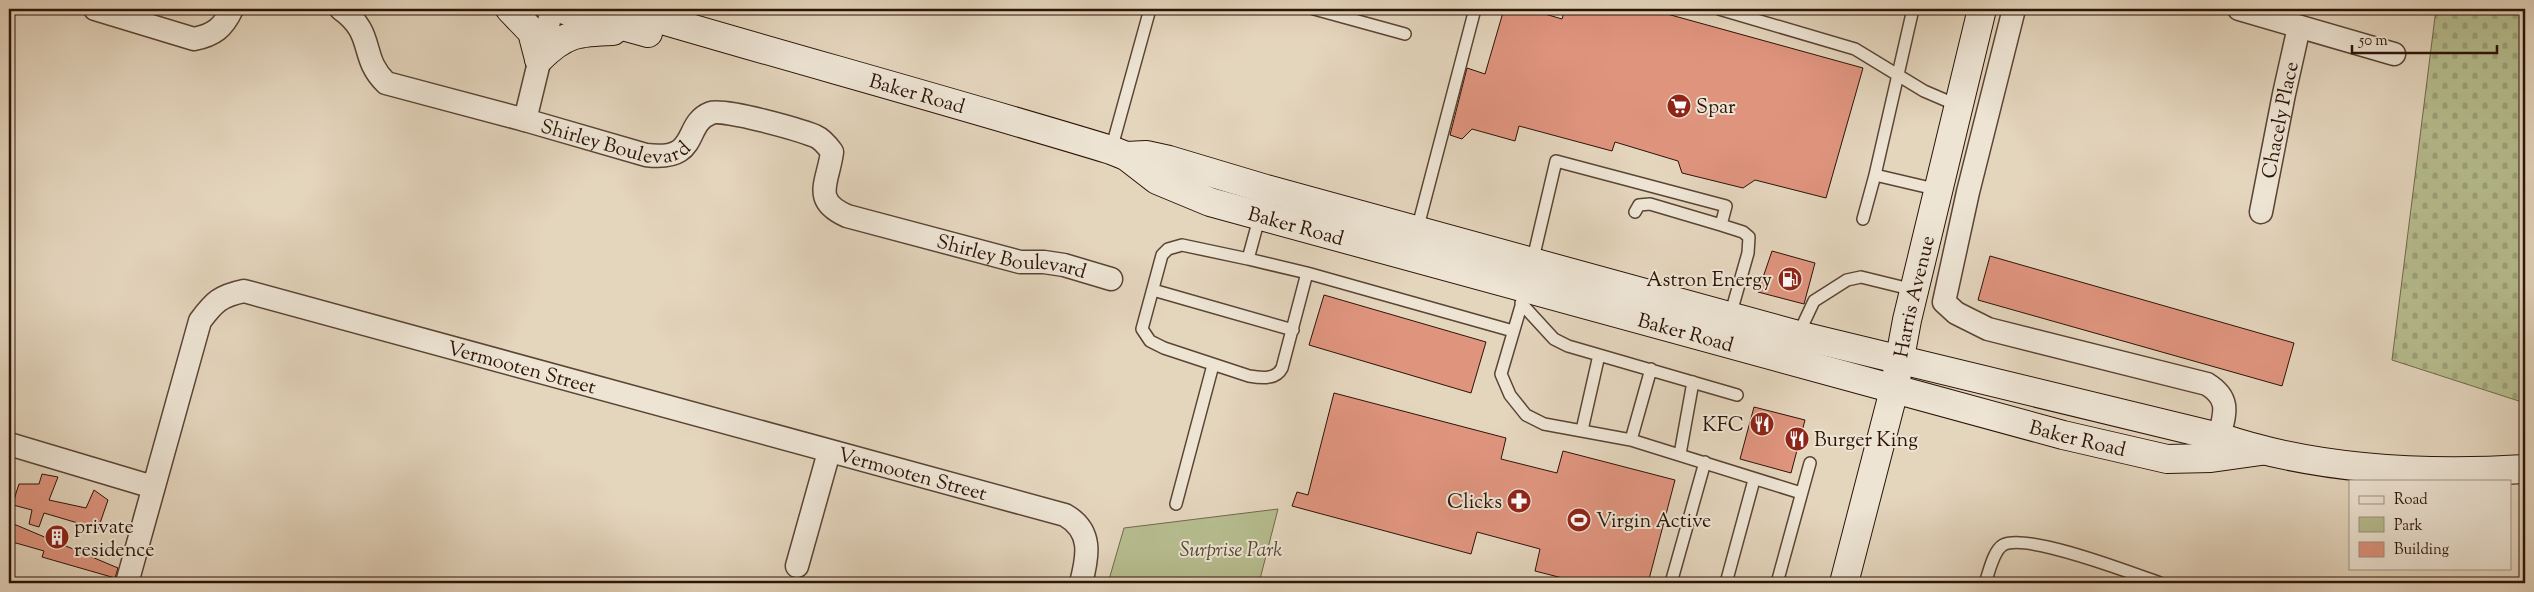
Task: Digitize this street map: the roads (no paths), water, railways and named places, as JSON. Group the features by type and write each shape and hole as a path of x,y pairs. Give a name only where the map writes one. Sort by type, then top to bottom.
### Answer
{"main road":[{"path":"510,9 532,32 539,60"},
{"name":"Baker Road","path":"561,9 631,19 737,42 953,102 1118,153 1146,155 1169,160 1263,203 1894,390 2063,435 2167,459 2210,458 2261,452"},
{"name":"Harris Avenue","path":"1844,583 1894,390 1915,290 1982,9"},
{"path":"539,60 555,44 579,32 631,19"},
{"name":"Baker Road","path":"1263,203 1417,230 1527,281 1730,316 1900,361 2219,437 2261,452 2395,468 2459,470 2525,469"}],"street":[{"path":"95,9 194,39 210,35 218,30 226,21 232,9"},
{"name":"Shirley Boulevard","path":"342,9 360,27 375,72 386,83 646,155 663,157 676,153 688,142 703,118 711,113 723,112 765,122 816,136 826,144 832,152 825,186 825,199 834,210 847,216 1020,262 1044,262 1064,265 1111,279"},
{"path":"525,120 552,9"},
{"path":"2014,9 1964,211 1944,302 1949,308 1963,317 1988,329 2206,384 2216,390 2223,399 2226,410 2219,437"},
{"path":"2240,9 2394,54"},
{"name":"Chacely Place","path":"2261,212 2284,94 2300,27"},
{"name":"Vermooten Street","path":"127,583 200,321 211,307 225,295 244,291 829,452 1039,506 1064,515 1078,524 1084,532 1087,541 1087,560 1081,583"},
{"path":"9,444 153,487"},
{"path":"797,566 829,452"}],"lane":[{"path":"1118,153 1150,9"},
{"path":"1314,9 1405,34"},
{"path":"1417,230 1475,9"},
{"path":"1719,9 1855,49 1897,76 1959,106"},
{"path":"1863,219 1913,9"},
{"path":"1721,225 1726,206 1556,161 1527,281 1501,374 1514,401 1533,420 1544,424 1631,440 1800,493"},
{"path":"1875,175 1939,190"},
{"path":"1248,259 1263,203"},
{"path":"1635,212 1640,205 1650,204 1743,232 1749,237 1748,253 1730,316"},
{"path":"1307,273 1281,370 1276,375 1256,377 1213,365 1164,348 1146,338 1142,329 1162,255 1174,246 1182,245 1307,273 1513,331"},
{"path":"1798,335 1814,301 1847,280 1861,277 1915,290"},
{"path":"1527,281 1554,339 1599,355 1737,395"},
{"path":"1153,290 1293,330"},
{"path":"1582,430 1599,355"},
{"path":"1176,504 1213,365"},
{"path":"1631,440 1650,370"},
{"path":"1680,454 1693,382"},
{"path":"1671,583 1705,462"},
{"path":"1778,583 1800,493 1810,463"},
{"path":"1726,583 1754,480"},
{"path":"1985,583 1998,550 2006,544 2015,543 2065,551 2160,583"}],"place":[{"name":"Spar","path":"1679,106"},
{"name":"Astron Energy","path":"1790,279"},
{"name":"KFC","path":"1762,424"},
{"name":"Burger King","path":"1797,439"},
{"name":"Clicks","path":"1519,501"},
{"name":"Virgin Active","path":"1579,520"},
{"name":"private residence","path":"57,537"}],"park label":[{"name":"Surprise Park","path":"1231,549"}]}
